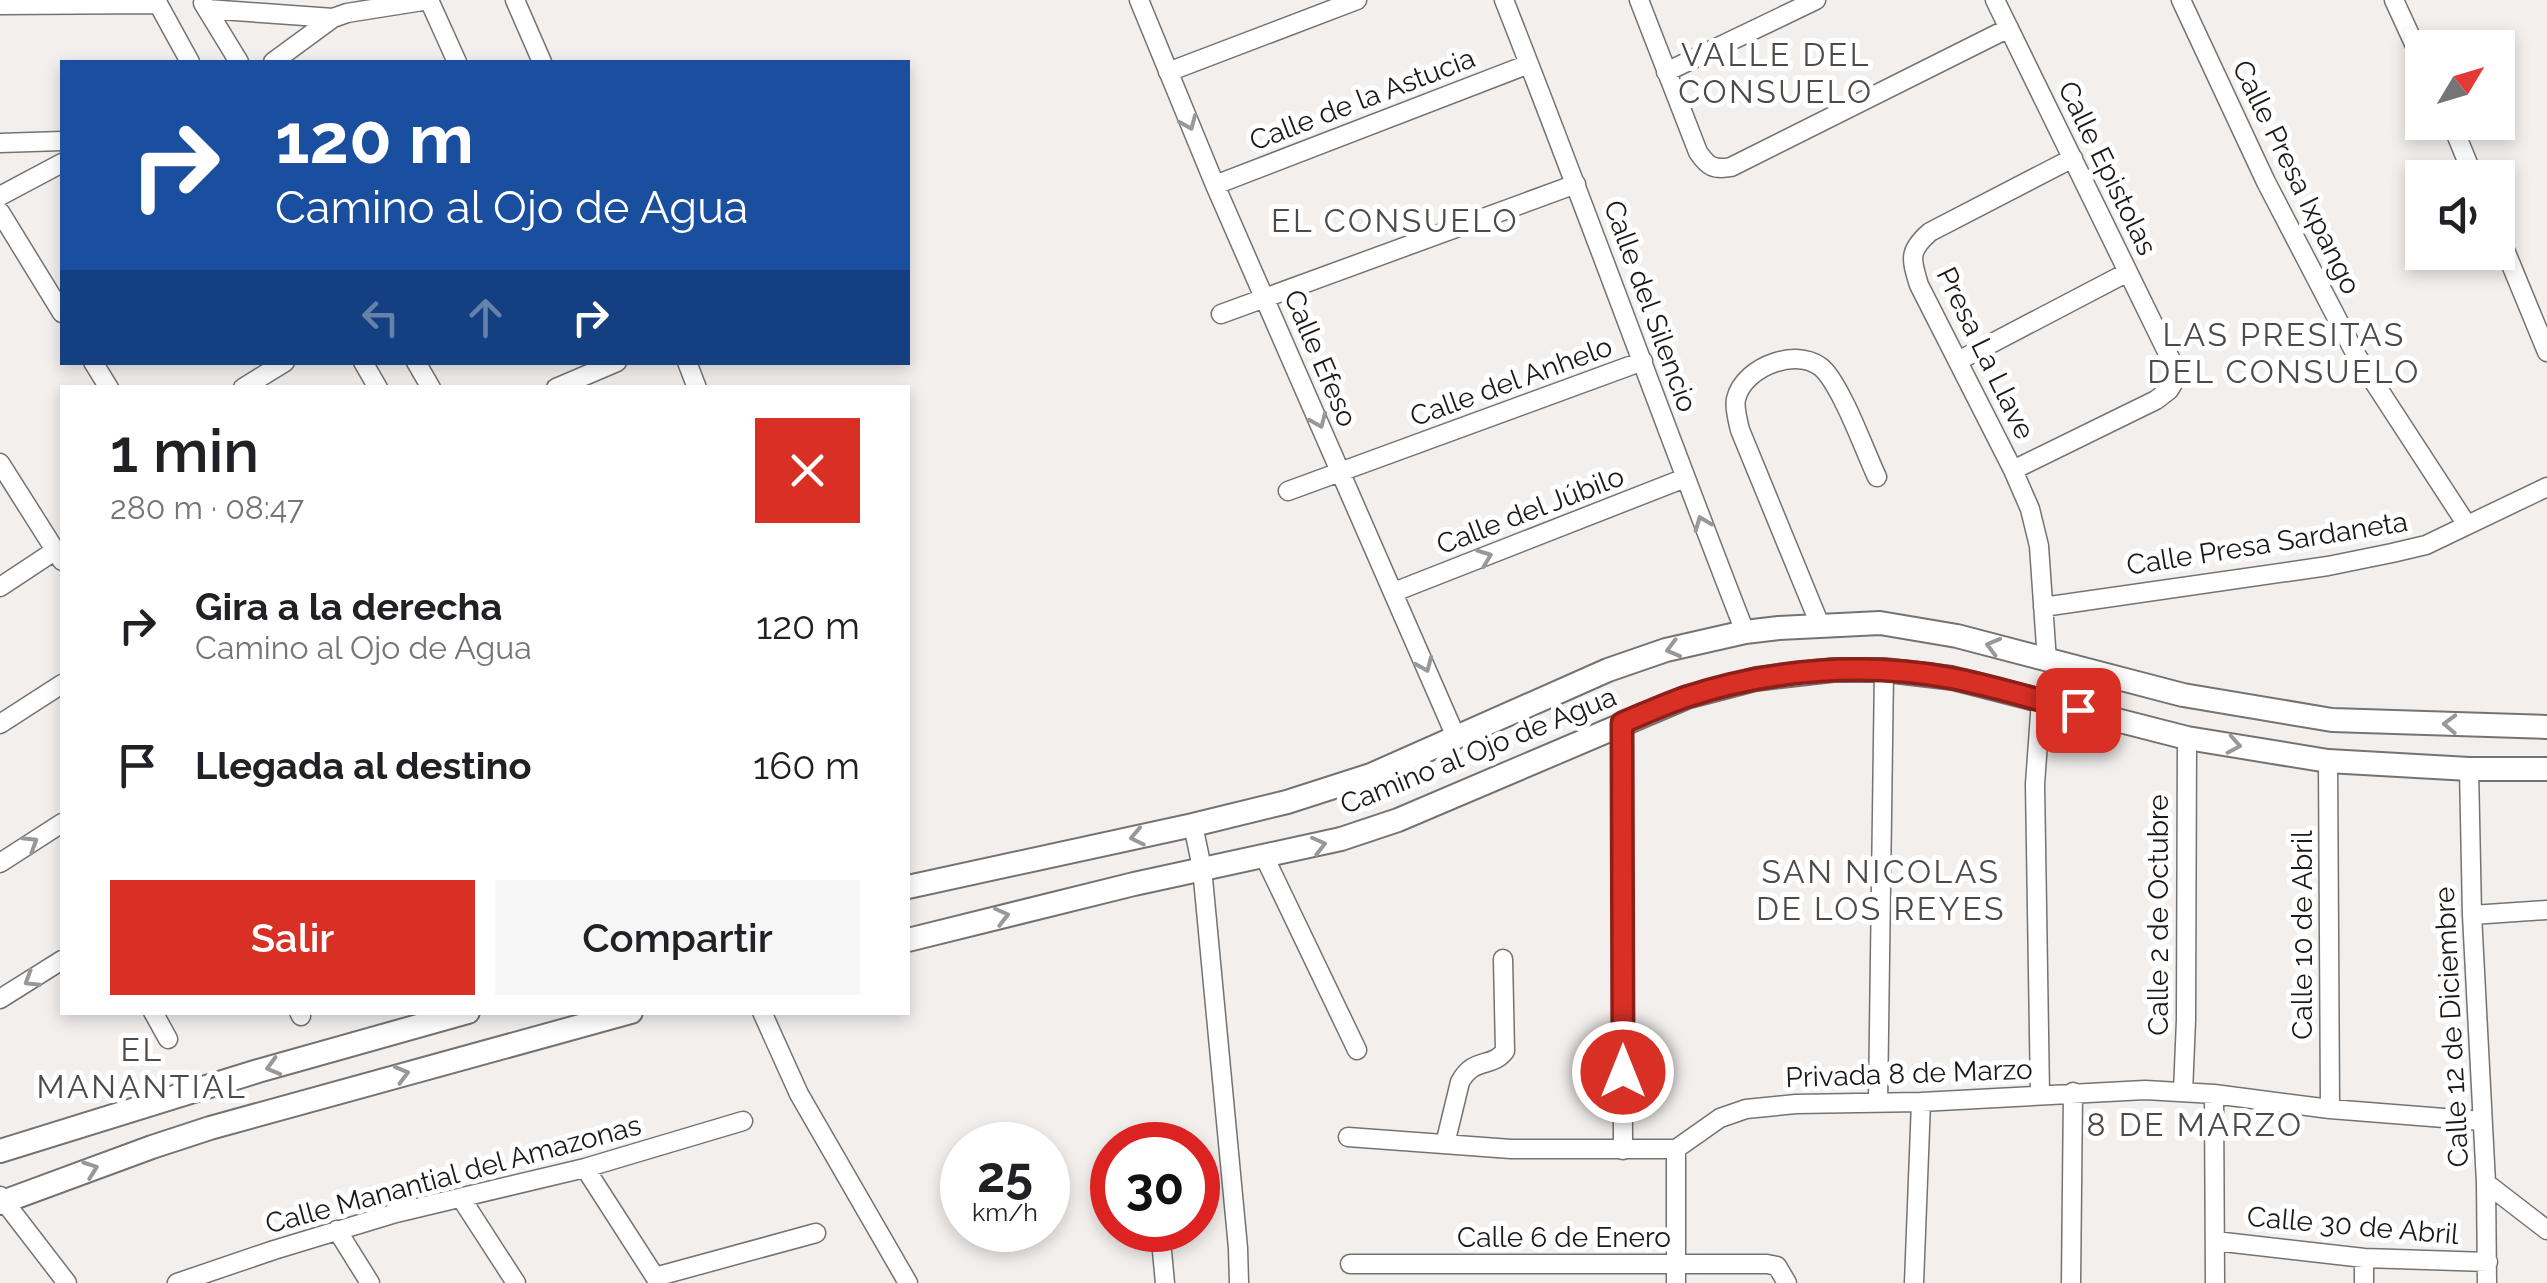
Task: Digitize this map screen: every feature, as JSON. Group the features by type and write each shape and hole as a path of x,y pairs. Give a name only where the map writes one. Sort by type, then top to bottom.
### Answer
{"street":[{"path":"276,60 334,18 429,0 456,60"},
{"path":"515,0 541,60"},
{"name":"Calle Efeso","path":"1139,0 1215,186 1456,737"},
{"path":"1168,72 1357,0"},
{"name":"Calle del Silencio","path":"1504,0 1744,632"},
{"path":"1639,0 1698,152 1706,164 1717,170 1732,167 2009,28"},
{"path":"1666,72 1816,0"},
{"name":"Calle Epistolas","path":"1995,0 2171,360 2175,380 2156,400 2013,470"},
{"name":"Calle Presa Ixpango","path":"2182,0 2266,182 2355,354 2467,526"},
{"path":"2394,0 2408,30"},
{"path":"0,5 157,2 189,60"},
{"path":"204,5 334,18"},
{"path":"204,5 238,60"},
{"name":"Calle de la Astucia","path":"1215,186 1529,64"},
{"path":"0,142 60,142"},
{"name":"Presa La Llave","path":"2047,660 2039,546 2030,509 1919,285 1912,252 1930,232 2073,158"},
{"path":"0,196 60,163"},
{"path":"1221,314 1576,184"},
{"path":"0,212 60,311"},
{"path":"2513,270 2547,352"},
{"path":"1958,362 2128,272"},
{"path":"1820,625 1740,430 1736,398 1744,384 1761,368 1800,358 1812,360 1836,388 1877,477"},
{"name":"Calle del Anhelo","path":"1288,492 1643,361"},
{"path":"248,385 279,365"},
{"path":"560,385 585,368"},
{"path":"0,463 59,556 0,587"},
{"name":"Calle del Júbilo","path":"1394,592 1685,478"},
{"name":"Calle Presa Sardaneta","path":"2044,608 2392,554 2426,544 2547,487"},
{"name":"Camino al Ojo de Agua","path":"910,887 1287,802 1371,775 1608,670 1666,650 1744,632 1880,623 1957,636 2183,694 2332,720 2547,727"},
{"name":"Camino al Ojo de Agua","path":"910,940 1202,868 1341,840 1398,820 1687,697 1756,678 1832,670 1884,670 1952,678 2187,738 2328,761 2547,769"},
{"path":"1878,1102 1884,670"},
{"path":"0,724 60,685"},
{"path":"2040,1095 2035,784 2041,701"},
{"path":"1622,723 1623,1150"},
{"name":"Calle 2 de Octubre","path":"2183,1092 2187,738"},
{"name":"Calle 10 de Abril","path":"2328,761 2330,1109"},
{"name":"Calle 12 de Diciembre","path":"2470,769 2487,1283"},
{"path":"0,863 60,824"},
{"path":"1194,825 1202,868 1239,1283"},
{"path":"1264,856 1357,1050"},
{"path":"2472,914 2547,910"},
{"path":"1446,1144 1464,1073 1475,1064 1500,1059 1506,1051 1503,959"},
{"path":"0,999 60,961"},
{"path":"155,1015 168,1039"},
{"path":"68,1283 1,1200 245,1118 620,1015"},
{"path":"763,1015 799,1094 908,1283"},
{"path":"0,1151 440,1016"},
{"name":"Privada 8 de Marzo","path":"1676,1149 1720,1118 1746,1109 2073,1092 2144,1090 2214,1094 2330,1109 2482,1121"},
{"path":"2071,1283 2073,1092"},
{"path":"2214,1094 2215,1283"},
{"path":"1914,1283 1921,1102"},
{"name":"Calle Manantial del Amazonas","path":"178,1283 216,1277 337,1230 585,1168 743,1121"},
{"path":"1348,1137 1511,1149 1676,1149 1676,1274"},
{"path":"585,1168 657,1280 816,1234"},
{"path":"2486,1183 2547,1230"},
{"path":"461,1198 516,1283"},
{"path":"337,1230 370,1283"},
{"name":"Calle 30 de Abril","path":"2214,1241 2364,1258 2488,1262"},
{"path":"1229,1283 1238,1248"},
{"path":"1162,1252 1165,1283"},
{"path":"2364,1258 2364,1283"},
{"name":"Calle 6 de Enero","path":"1350,1264 1676,1274 1777,1266 1786,1283"}],"district":[{"name":"VALLE DEL CONSUELO","path":"1776,74"},
{"name":"EL CONSUELO","path":"1395,221"},
{"name":"LAS PRESITAS DEL CONSUELO","path":"2284,354"},
{"name":"SAN NICOLAS DE LOS REYES","path":"1881,890"},
{"name":"EL MANANTIAL","path":"142,1068"},
{"name":"8 DE MARZO","path":"2195,1125"}],"route":[{"path":"1623,1072 1622,723 1687,697 1756,678 1832,670 1884,670 1952,678 2078,710"}]}
